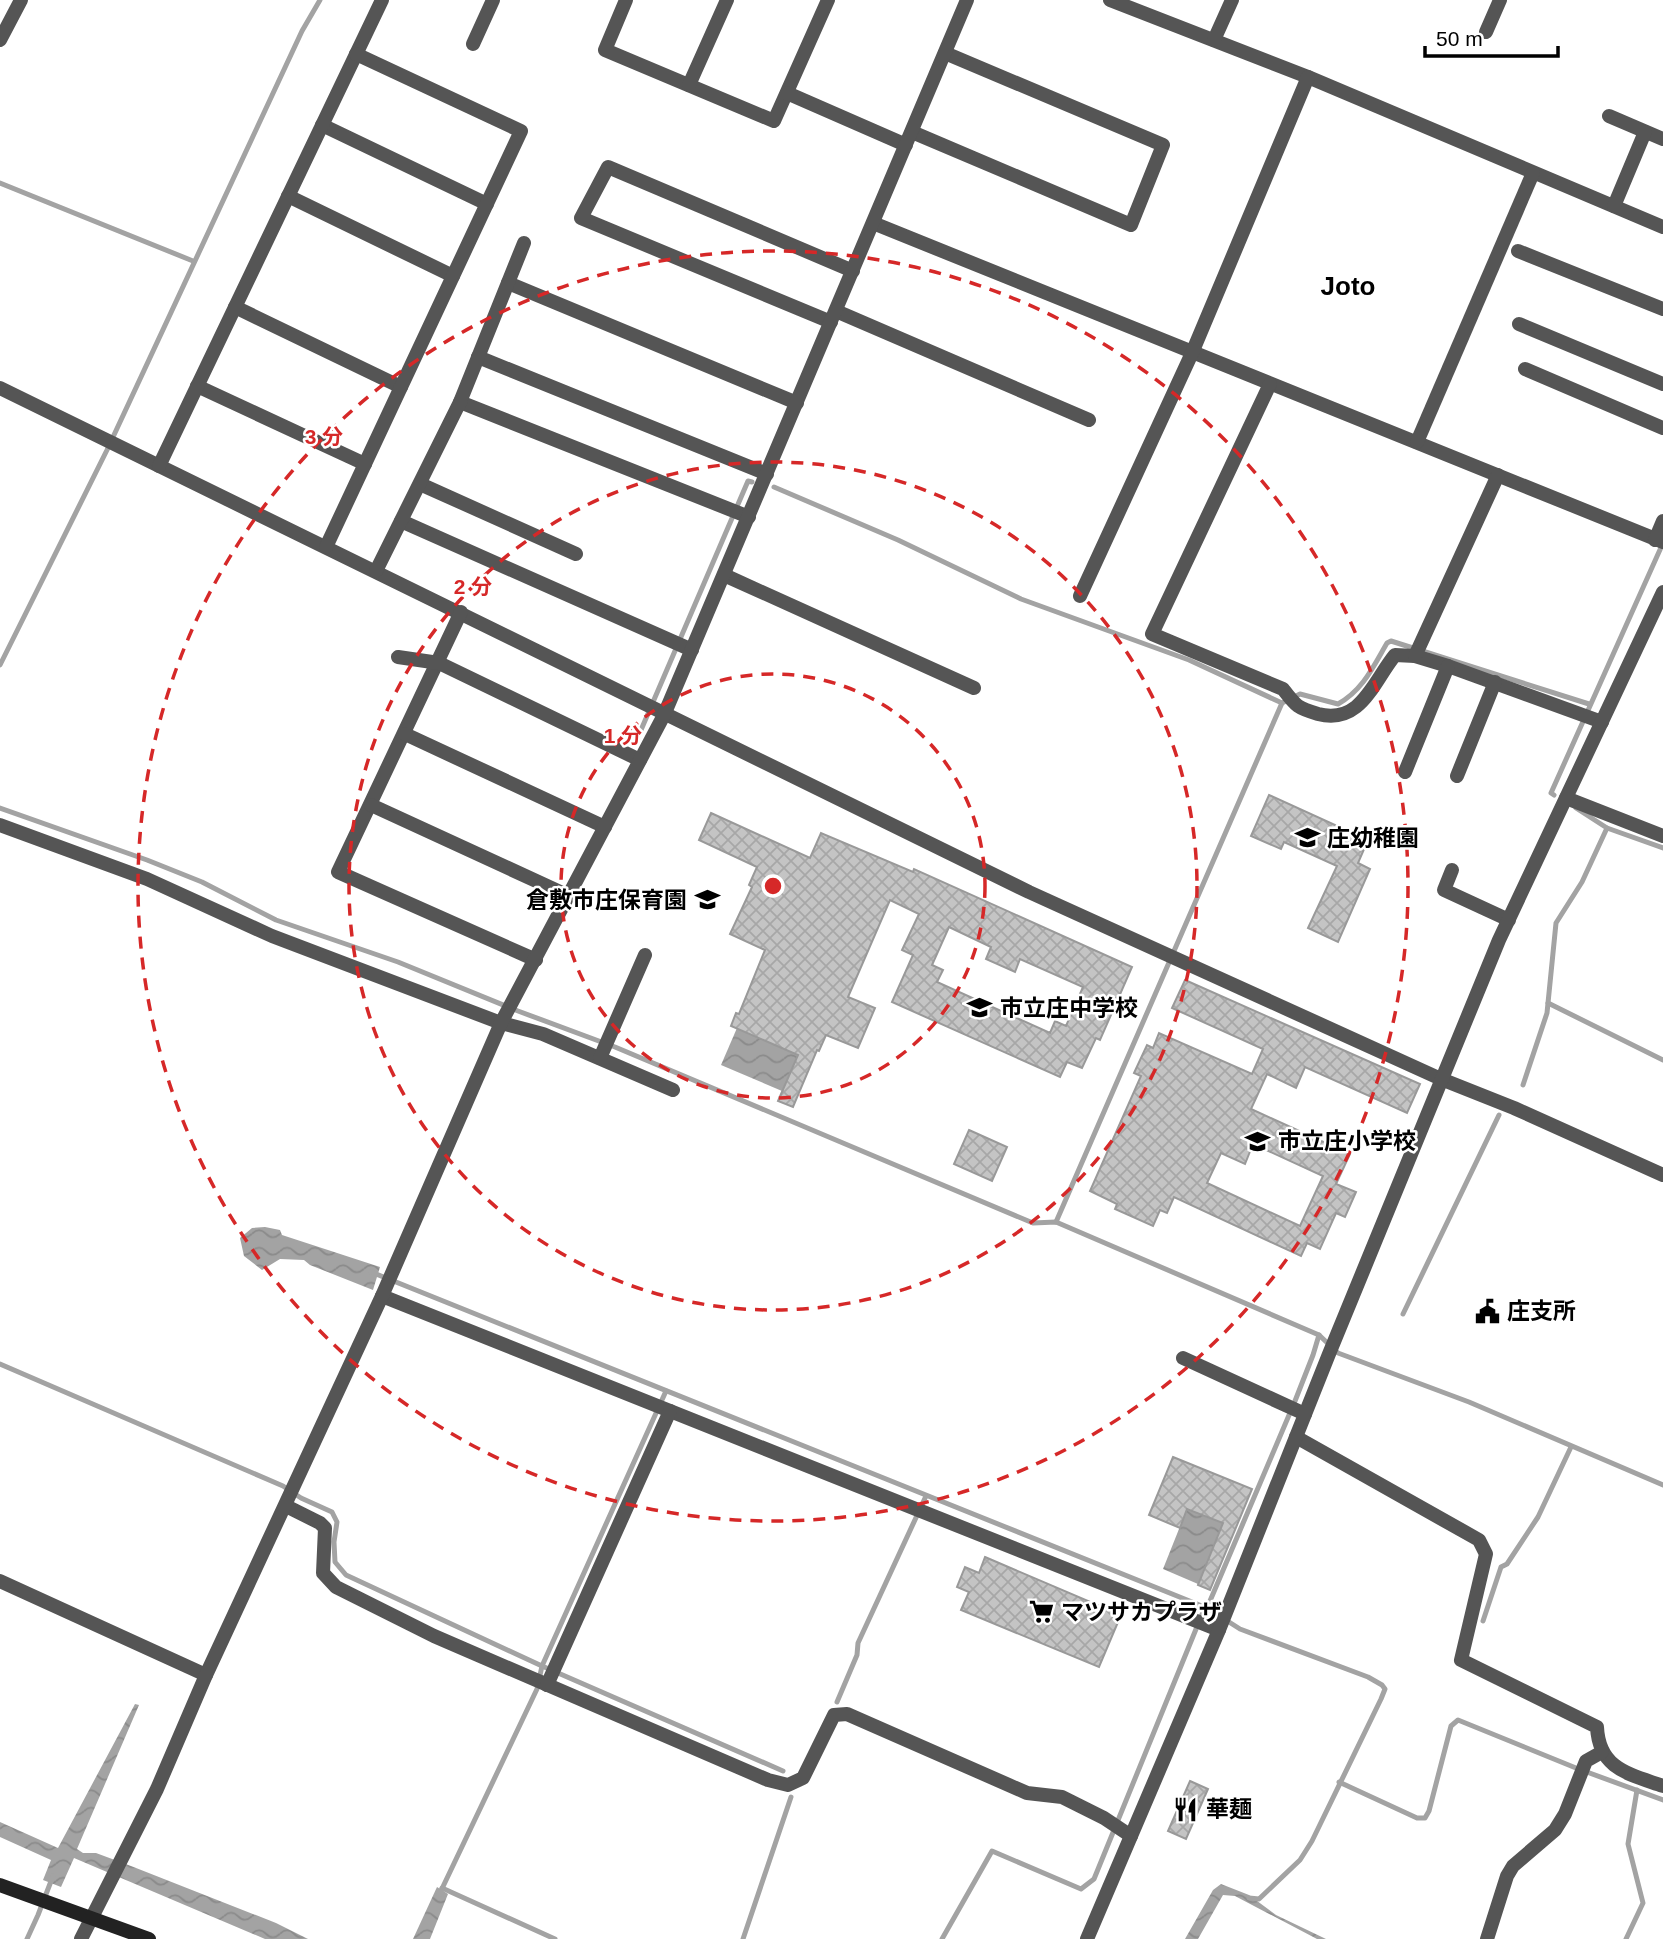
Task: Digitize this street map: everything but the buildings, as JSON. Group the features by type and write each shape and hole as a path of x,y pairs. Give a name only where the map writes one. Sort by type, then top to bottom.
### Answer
{"main road":[{"path":"0,1885 149,1939"}],"street":[{"path":"0,40 21,0"},
{"path":"159,466 382,0"},
{"path":"473,44 493,0"},
{"path":"626,0 605,50 774,121 828,0"},
{"path":"689,85 727,0"},
{"path":"81,1939 157,1789 206,1675 386,1285 504,1017 640,760 656,710 683,647 724,575 739,513 767,474 967,0"},
{"path":"1110,0 1139,5 1214,40 1663,227"},
{"path":"1214,40 1232,0"},
{"path":"1486,32 1500,0"},
{"path":"787,93 1131,225 1163,145 945,53"},
{"path":"326,547 521,131 356,54"},
{"path":"1080,596 1192,353 1308,77"},
{"path":"1609,116 1663,139"},
{"path":"322,125 487,204"},
{"path":"1614,206 1645,132"},
{"path":"853,271 608,167 581,218 834,316 1088,420"},
{"path":"1417,442 1533,173"},
{"path":"288,196 453,276"},
{"path":"873,223 1659,541 1663,522"},
{"path":"376,571 460,402 524,243"},
{"path":"1518,251 1663,309"},
{"path":"508,283 797,403"},
{"path":"235,307 401,387"},
{"path":"1519,324 1663,384"},
{"path":"478,357 767,474"},
{"path":"1525,369 1663,428"},
{"path":"1270,384 1152,634 1283,690 1297,707 1331,717 1344,715 1357,708 1395,655 1418,651 1448,666 1589,717"},
{"path":"197,386 365,464"},
{"path":"0,388 1029,892 1441,1079 1514,1108 1663,1175"},
{"path":"460,402 739,513"},
{"path":"1418,651 1498,475"},
{"path":"420,484 576,555"},
{"path":"401,521 683,647"},
{"path":"724,575 974,688"},
{"path":"1087,1939 1121,1830 1223,1622 1296,1437 1296,1410 1329,1354 1509,919 1566,798 1589,717 1663,592"},
{"path":"461,612 338,872 536,960"},
{"path":"398,657 439,663 640,760"},
{"path":"1405,772 1448,666"},
{"path":"1457,776 1495,682"},
{"path":"405,734 606,827"},
{"path":"1566,798 1663,836"},
{"path":"371,805 569,897"},
{"path":"0,825 147,879 272,936 504,1017 601,1055 673,1090"},
{"path":"1452,870 1444,890 1509,919"},
{"path":"601,1055 645,955"},
{"path":"386,1285 663,1408 1200,1622 1223,1622"},
{"path":"1183,1358 1296,1410"},
{"path":"546,1677 663,1408"},
{"path":"1296,1437 1479,1541 1486,1554 1461,1660 1597,1727 1597,1742 1610,1763 1622,1771 1663,1786"},
{"path":"290,1497 325,1528 323,1573 336,1587 434,1636 546,1677 768,1780 788,1785 803,1778 834,1715 848,1714 1027,1793 1062,1797 1121,1830"},
{"path":"0,1581 206,1675"},
{"path":"1487,1939 1507,1876 1513,1866 1555,1830 1565,1814 1586,1761 1602,1752"}],"water":[{"path":"737,1028 798,1055 782,1091 721,1065"},
{"path":"265,1227 380,1267 373,1290 310,1265 304,1260 280,1259 262,1270 244,1256 240,1238 252,1228"},
{"path":"1187,1509 1223,1523 1198,1584 1163,1569"},
{"path":"135,1704 139,1705 77,1849 131,1866 276,1923 308,1939 265,1939 74,1858 61,1887 43,1880 51,1860 0,1837 0,1822 58,1848"},
{"path":"1221,1884 1249,1895 1276,1915 1326,1939 1317,1939 1235,1896 1223,1895 1198,1939 1185,1939 1213,1890"},
{"path":"437,1887 448,1894 430,1939 413,1939"}],"waterway":[{"path":"0,665 107,450 302,31 320,0"},
{"path":"0,183 193,261"},
{"path":"641,730 748,481 752,482"},
{"path":"774,487 898,540 1021,599 1189,660 1282,703"},
{"path":"1554,795 1551,793 1663,543"},
{"path":"1056,1222 1282,703 1300,694 1338,704 1361,685 1387,643 1391,641 1589,704"},
{"path":"0,808 147,860 202,882 276,920 398,962 615,1047 1033,1223 1056,1222 1319,1335 1338,1353 1469,1402 1663,1485"},
{"path":"1523,1085 1547,1013 1556,923 1582,882 1607,828 1576,808"},
{"path":"1607,828 1663,848"},
{"path":"1548,1003 1663,1060"},
{"path":"1403,1314 1499,1115"},
{"path":"371,1272 1207,1608 1240,1629 1368,1677 1382,1685 1385,1689 1381,1699 1312,1841 1300,1860 1259,1899 1249,1898"},
{"path":"942,1939 992,1851 1081,1889 1094,1879 1203,1612 1295,1401 1319,1335"},
{"path":"0,1364 283,1486 301,1498 332,1512 337,1522 335,1562 346,1575 542,1666 783,1771"},
{"path":"439,1895 537,1689 542,1666 666,1391"},
{"path":"1483,1621 1501,1567 1507,1564 1538,1517 1571,1447"},
{"path":"837,1702 857,1655 858,1643 926,1496"},
{"path":"1339,1782 1417,1818 1425,1818 1451,1726 1458,1720 1663,1800"},
{"path":"1626,1939 1643,1903 1628,1844 1637,1790"},
{"path":"743,1939 791,1797"},
{"path":"27,1939 53,1876"},
{"path":"442,1888 555,1939"}],"place":[{"name":"庄幼稚園","path":"1307,838"},
{"name":"倉敷市庄保育園","path":"707,900"},
{"name":"市立庄中学校","path":"980,1008"},
{"name":"市立庄小学校","path":"1258,1141"},
{"name":"庄支所","path":"1487,1311"},
{"name":"マツサカプラザ","path":"1041,1612"},
{"name":"華麺","path":"1186,1809"}],"district":[{"name":"Joto","path":"1348,286"}]}
